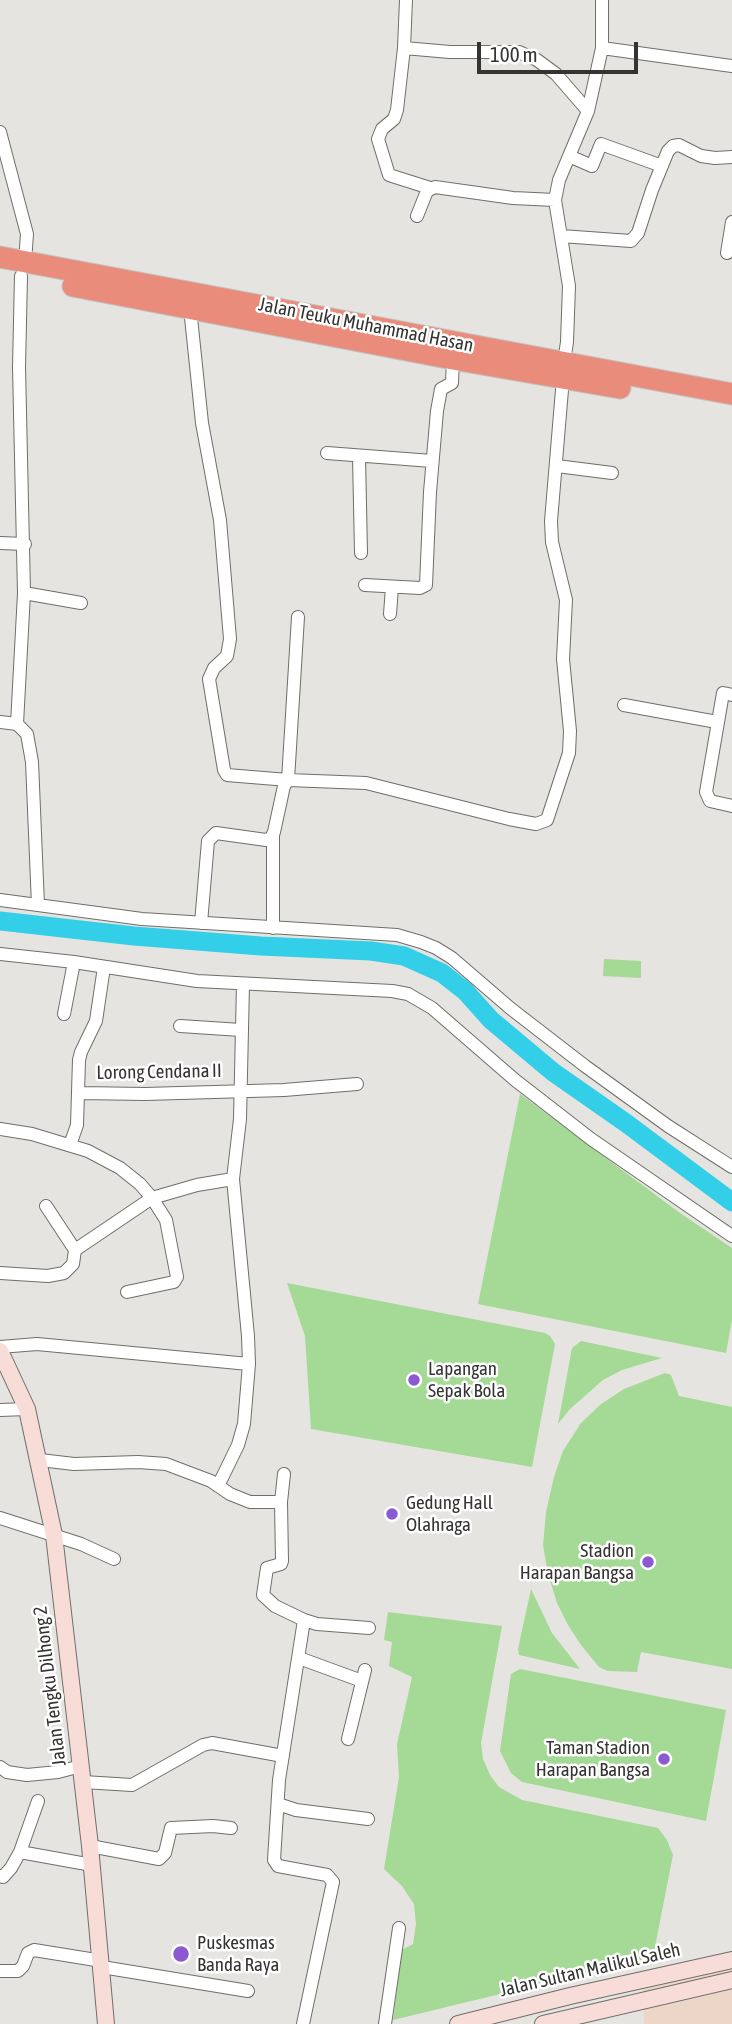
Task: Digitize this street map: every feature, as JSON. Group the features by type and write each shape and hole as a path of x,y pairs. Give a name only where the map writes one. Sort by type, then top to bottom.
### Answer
{"highway":[{"name":"Jalan Teuku Muhammad Hasan","path":"0,257 23,269 190,308 248,311 453,359 564,370"},
{"name":"Jalan Teuku Muhammad Hasan","path":"0,272 23,269 647,386 732,408"},
{"name":"Jalan Teuku Muhammad Hasan","path":"647,386 732,394"}],"street":[{"path":"406,0 397,110 394,119 382,129 378,139 389,176 430,188 555,200"},
{"path":"190,308 202,423 220,520 230,639 227,656 214,668 209,679 224,770 230,776 366,783 509,819 536,824 547,820 569,753 570,732 563,659 566,600 552,542 551,521 568,342 569,286 555,200 559,180 588,111 602,48 601,0"},
{"path":"404,48 450,52 519,52 537,60 556,74 588,111"},
{"path":"602,48 732,66"},
{"path":"0,132 27,234 23,269 19,390 25,544 17,724"},
{"path":"569,156 592,166 601,144 662,166"},
{"path":"561,236 631,241 638,233 670,148 676,145 701,156 732,157"},
{"path":"417,216 430,188"},
{"path":"727,253 732,222"},
{"path":"365,585 420,588 426,585 432,461 440,390 452,383 453,359"},
{"path":"327,453 432,461"},
{"path":"359,456 361,552"},
{"path":"557,466 612,473"},
{"path":"0,543 25,544"},
{"path":"390,614 392,587"},
{"path":"24,593 81,603"},
{"path":"273,928 273,835 284,786 288,780 298,618"},
{"path":"732,695 723,693 706,792 710,801 732,806"},
{"path":"624,705 718,722"},
{"path":"0,722 17,724 27,734 31,752 38,905"},
{"path":"201,923 208,841 211,835 216,833 266,840 273,835"},
{"path":"0,900 142,919 397,935 436,948 585,1066 668,1126 732,1167"},
{"path":"0,954 74,962 197,981 408,994 432,1008 515,1080 591,1139 732,1236"},
{"path":"64,1014 74,962"},
{"path":"70,1145 77,1125 81,1052 96,1021 104,967"},
{"path":"218,1486 238,1445 244,1424 249,1364 233,1179 239,1145 243,984"},
{"path":"180,1026 241,1030"},
{"name":"Lorong Cendana II","path":"80,1093 240,1091 357,1084"},
{"path":"0,1129 88,1150 120,1168 152,1198 166,1220 177,1277 174,1282 127,1292"},
{"path":"75,1250 152,1198 197,1185 233,1179"},
{"path":"0,1273 58,1275 73,1264 75,1250 46,1206"},
{"path":"0,1349 37,1344 249,1364"},
{"name":"Jalan Tengku Dilhong 2","path":"0,1349 27,1409 54,1535 90,1846 106,2023"},
{"path":"0,1410 27,1409"},
{"path":"40,1460 75,1464 166,1464 201,1476 250,1502 281,1502"},
{"path":"284,1474 281,1502 282,1561 281,1564 267,1568 263,1595 275,1606 304,1620 317,1624 369,1628"},
{"path":"0,1518 81,1544 114,1559"},
{"path":"303,2024 333,1882 323,1873 276,1864 274,1860 283,1756 304,1620"},
{"path":"299,1658 364,1676 348,1739"},
{"path":"0,1768 7,1772 27,1775 58,1772 82,1774 132,1785 203,1745 212,1743 283,1756"},
{"path":"0,1877 11,1868 20,1852 38,1801"},
{"path":"278,1804 296,1810 368,1819"},
{"path":"90,1846 159,1859 165,1853 171,1828 231,1828"},
{"path":"20,1852 92,1865"},
{"path":"385,2024 399,1928"},
{"path":"0,1971 18,1971 28,1953 34,1950 248,1991"},
{"name":"Jalan Sultan Malikul Saleh","path":"458,2024 732,1960"},
{"path":"543,2024 732,1980"},
{"path":"570,1996 574,2016"}],"shaded area":[{"path":"732,1964 732,2024 644,2024 643,1987"}],"green space":[{"path":"604,959 641,961 641,978 603,976"},
{"path":"520,1094 680,1213 732,1248 732,1320 726,1353 478,1304"},
{"name":"Lapangan Sepak Bola","path":"287,1283 550,1336 555,1344 532,1467 311,1429 305,1336"},
{"path":"581,1341 662,1358 622,1370 603,1380 570,1409 558,1424 572,1348"},
{"name":"Stadion Harapan Bangsa","path":"665,1373 671,1375 679,1396 732,1407 732,1669 641,1652 637,1672 608,1671 599,1667 568,1625 557,1603 548,1574 543,1545 546,1512 563,1451 581,1423 601,1404 624,1389"},
{"path":"531,1589 552,1633 580,1669 519,1655"},
{"path":"388,1612 502,1626 481,1743 483,1759 499,1787 522,1800 658,1828 673,1855 653,1957 393,2020 402,1950 413,1944 416,1924 414,1904 402,1886 384,1869 399,1777 397,1744 412,1677 389,1666 392,1642 384,1640"},
{"path":"520,1669 726,1710 706,1821 522,1782 511,1773 500,1751 511,1674"}],"waterway":[{"path":"0,921 134,936 371,951 404,956 442,973 465,991 491,1020 553,1072 732,1202"}],"place":[{"name":"Lapangan Sepak Bola","path":"414,1380"},
{"name":"Gedung Hall Olahraga","path":"392,1514"},
{"name":"Stadion Harapan Bangsa","path":"648,1562"},
{"name":"Taman Stadion Harapan Bangsa","path":"664,1759"},
{"name":"Puskesmas Banda Raya","path":"181,1954"}]}
